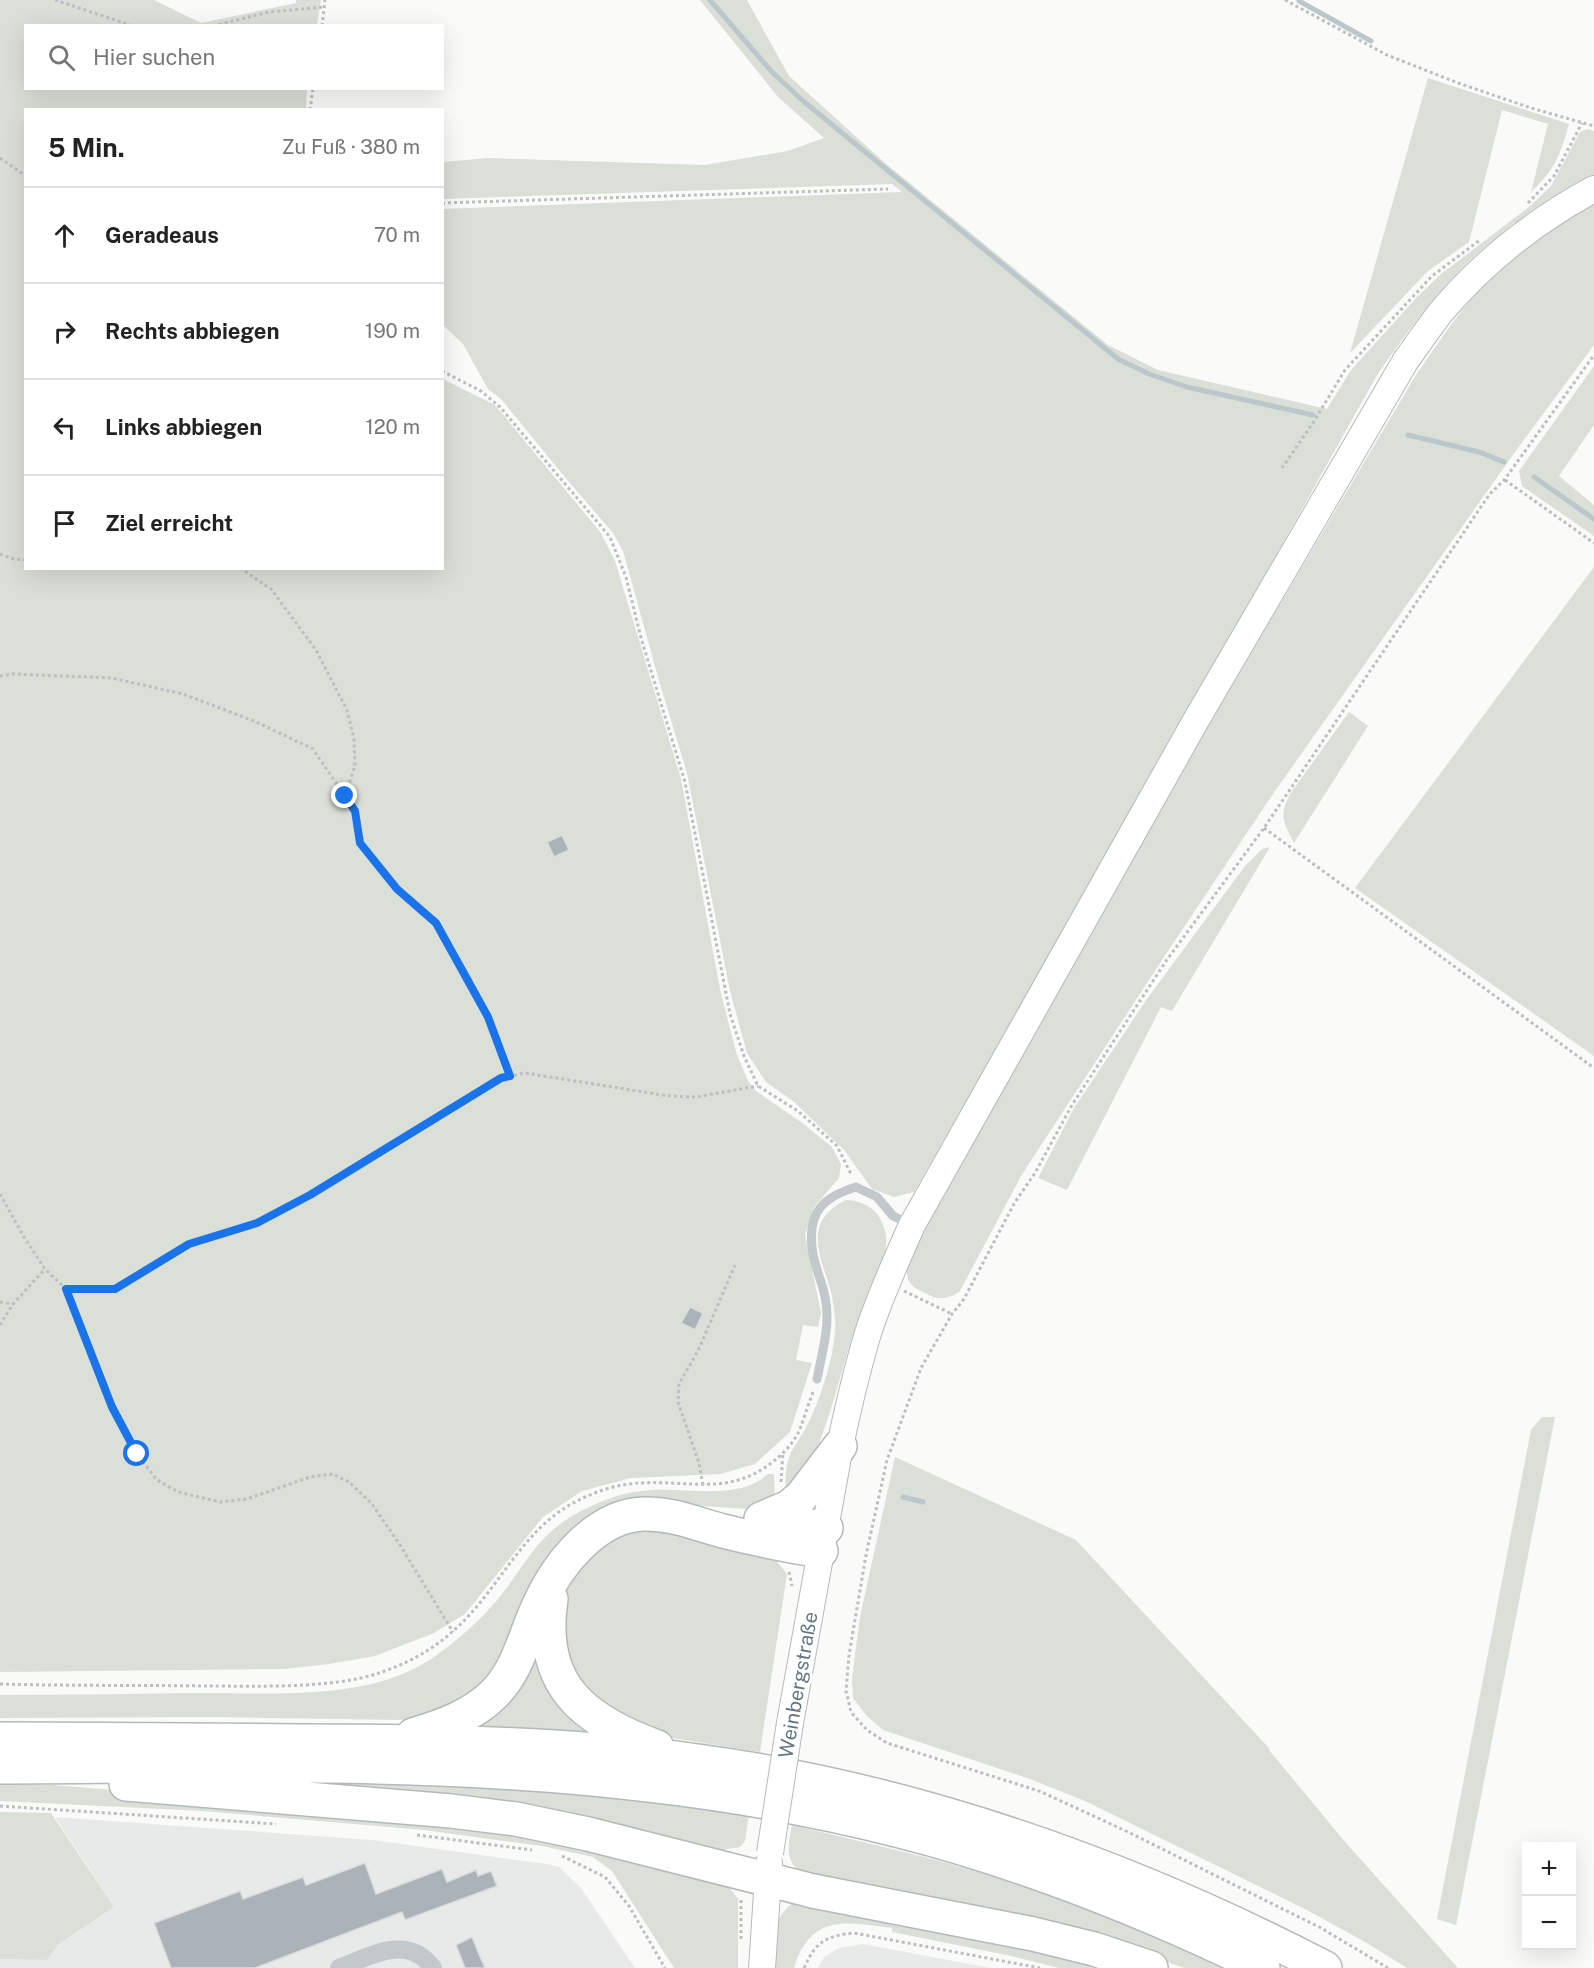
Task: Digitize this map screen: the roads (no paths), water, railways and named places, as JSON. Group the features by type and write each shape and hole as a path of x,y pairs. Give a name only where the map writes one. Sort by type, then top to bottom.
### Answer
{"highway":[{"path":"761,1519 789,1508 801,1497 840,1446"},
{"path":"394,1741 456,1719 477,1708 494,1694 508,1677 521,1653 538,1606 570,1554 588,1537 623,1517 642,1514 684,1518 723,1516 761,1519 823,1540"},
{"path":"684,1518 723,1531 823,1540"},
{"path":"554,1579 548,1634 557,1671 567,1690 578,1704 596,1719 617,1731 693,1760"},
{"path":"2,1757 394,1741 531,1746 693,1760 841,1788 1008,1833 1112,1870 1210,1912 1325,1968"},
{"path":"2,1757 66,1779 451,1811 516,1819 588,1834 725,1868 768,1866 813,1891 1033,1934 1094,1949 1152,1968"},
{"path":"2,1757 248,1766 442,1769 560,1776 656,1785 720,1795 836,1816 956,1847 1017,1866 1106,1898 1194,1935 1263,1968"}],"main road":[{"name":"Weinbergstraße","path":"762,1968 768,1866 790,1723 840,1446 868,1333 885,1284 912,1225 1195,722 1406,360 1441,312 1483,268 1530,229 1567,203 1594,189"}],"street":[{"path":"339,1968 392,1949 411,1950 420,1954 434,1968"}],"lane":[{"path":"817,1379 826,1335 827,1317 825,1297 812,1248 814,1221 818,1211 836,1194 856,1187 877,1197 893,1216 912,1225"}],"waterway":[{"path":"710,0 771,71 803,101 1118,359 1149,374 1187,387 1313,415"},
{"path":"1299,1 1371,41"},
{"path":"1408,435 1479,452 1504,462"},
{"path":"1534,477 1594,519"},
{"path":"903,1497 923,1502"}]}
